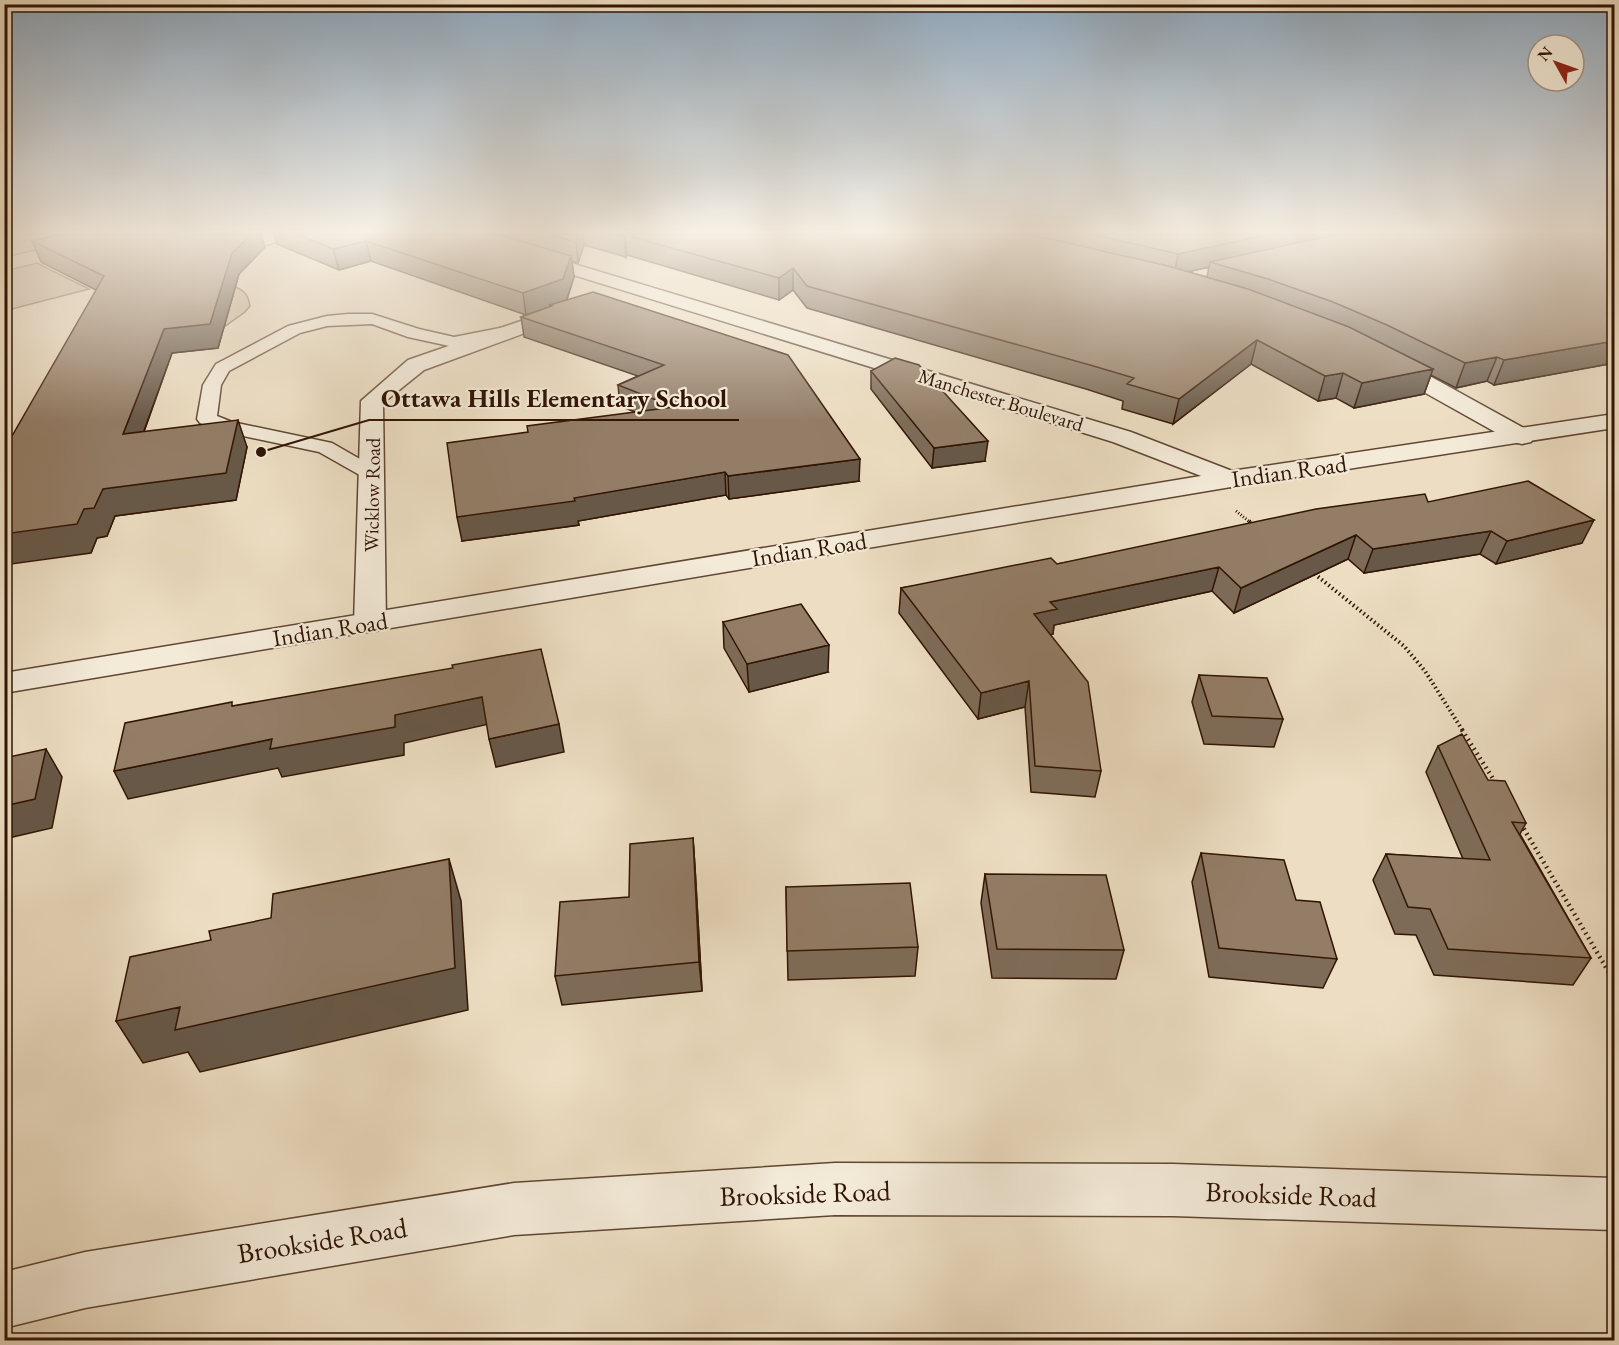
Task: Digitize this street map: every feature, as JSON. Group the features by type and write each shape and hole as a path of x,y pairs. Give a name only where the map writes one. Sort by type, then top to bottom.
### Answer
{"street":[{"name":"Wicklow Road","path":"369,623 372,401 416,365 605,297"},
{"name":"Manchester Boulevard","path":"663,297 1122,436 1231,479"},
{"path":"1374,355 1522,437"},
{"name":"Indian Road","path":"4,683 1231,479 1614,422"},
{"name":"Brookside Road","path":"4,1300 86,1280 514,1209 800,1191 835,1189 1173,1190 1614,1204"}],"lane":[{"path":"372,474 325,447 227,427 207,419 212,385 222,368 294,329 327,321 372,319 388,322 414,333 454,342 510,331"}],"path":[{"path":"1235,510 1262,531"},
{"path":"1306,567 1404,646 1418,663 1498,787"},
{"path":"1517,817 1614,981"}],"shaded area":[{"path":"5,297 59,297 8,310 5,308"},
{"path":"231,297 247,297 250,306 224,327"}],"building":[{"path":"92,297 218,297 210,324 164,329 123,434 238,420 226,473 103,489 94,508 84,509 77,524 4,534 4,450"},
{"path":"577,297 608,297 788,355 860,459 728,476 725,472 574,498 575,501 457,517 447,443 528,432 527,426 674,407 618,385 664,365 521,317 552,306 550,305"},
{"path":"846,297 1269,297 1349,327 1433,369 1362,383 1343,373 1325,376 1257,340 1179,399 1127,384 1134,378"},
{"path":"1318,297 1614,297 1614,341 1504,360 1497,357 1465,363"},
{"path":"895,358 919,365 988,441 934,448 871,371"},
{"path":"1528,481 1594,520 1507,541 1491,531 1373,549 1356,535 1241,588 1219,567 1050,602 1057,609 1034,614 1088,682 1101,771 1035,766 1029,681 981,693 901,588 1051,558 1057,564 1316,509 1425,494 1428,502"},
{"path":"801,604 829,645 747,664 723,622"},
{"path":"541,649 559,724 489,739 482,697 395,715 395,727 270,749 272,739 114,771 125,723 232,702 232,706 453,668 452,665"},
{"path":"1199,675 1267,678 1283,719 1212,716"},
{"path":"1462,734 1488,780 1505,781 1526,823 1512,822 1591,958 1448,949 1430,909 1408,907 1386,854 1490,860 1438,746"},
{"path":"46,749 35,799 4,806 4,758"},
{"path":"693,838 699,962 555,976 560,902 629,897 630,844"},
{"path":"1201,853 1284,860 1296,900 1320,902 1337,959 1219,948"},
{"path":"449,859 455,968 175,1030 180,1007 116,1021 130,957 211,940 209,931 271,918 273,894"},
{"path":"985,874 1106,875 1124,950 997,949"},
{"path":"910,883 918,947 787,951 786,887"}],"place":[{"name":"Ottawa Hills Elementary School","path":"261,452"}]}
